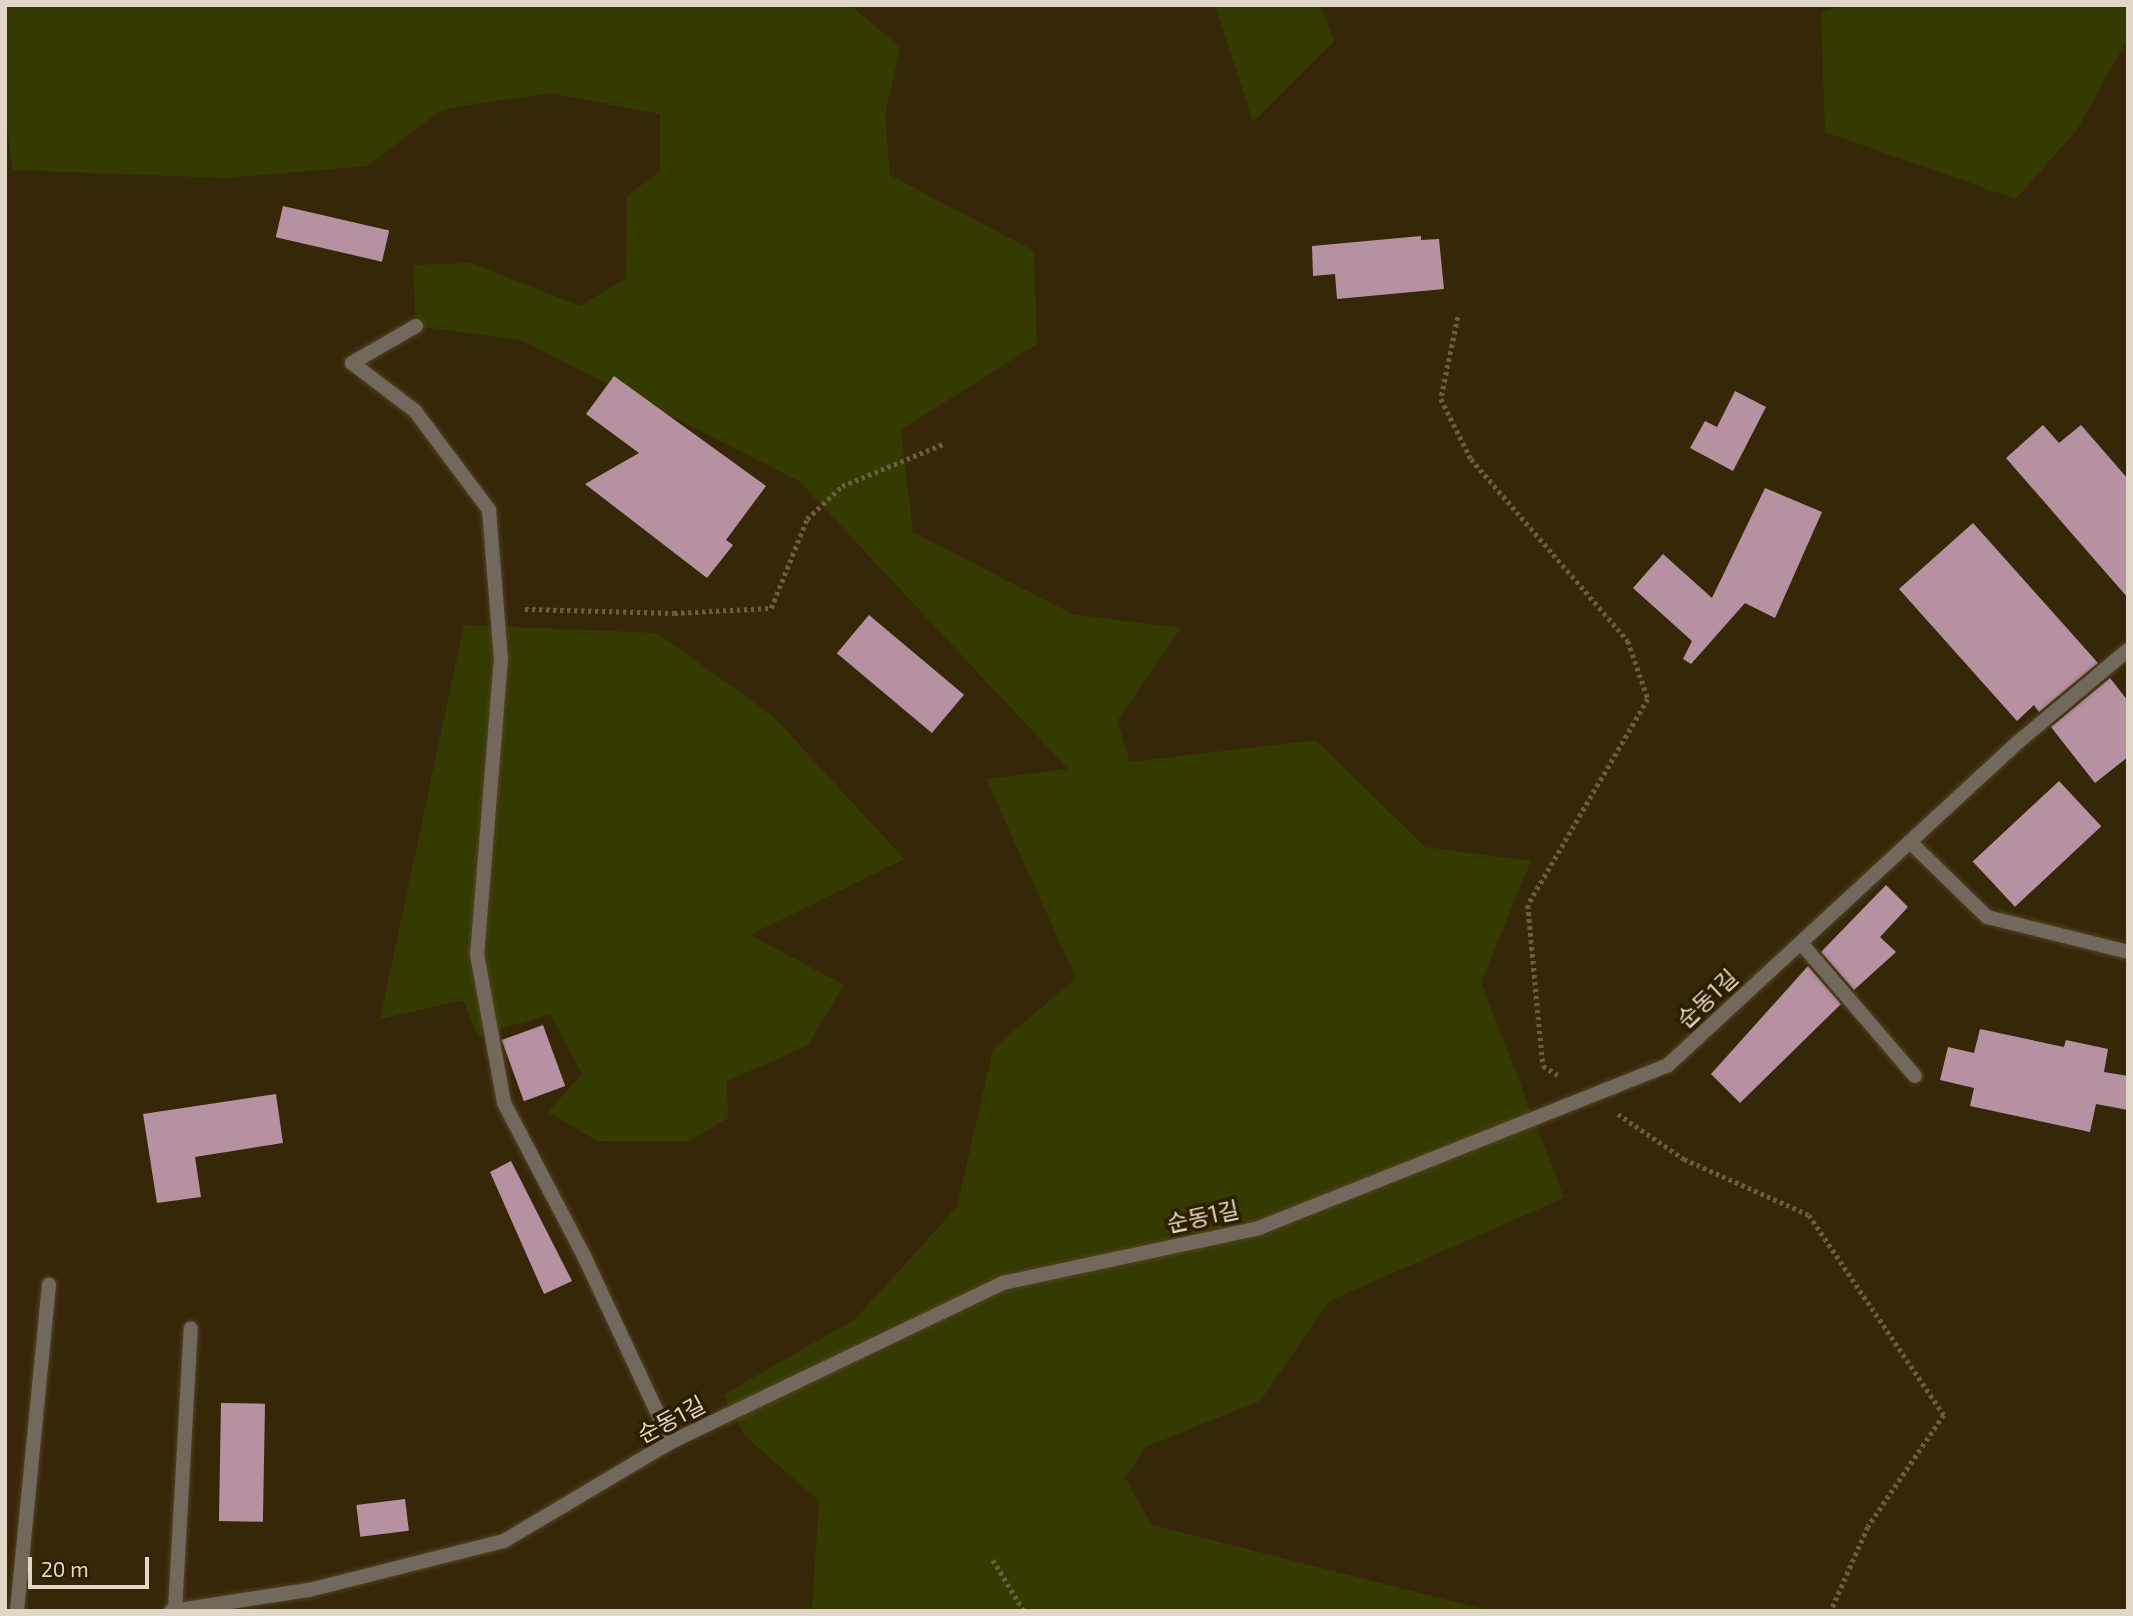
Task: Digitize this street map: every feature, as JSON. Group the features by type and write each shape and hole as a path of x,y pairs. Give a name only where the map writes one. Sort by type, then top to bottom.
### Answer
{"street":[{"path":"416,326 352,363 415,411 489,510 501,658 477,954 503,1104 584,1256 671,1443"},
{"name":"순동1길","path":"173,1610 309,1590 504,1541 671,1443 1003,1283 1259,1228 1667,1066 1910,842 2128,650"},
{"path":"1910,842 1987,917 2128,951"},
{"path":"1801,943 1915,1076"},
{"path":"17,1611 49,1285"},
{"path":"173,1610 191,1328"}],"path":[{"path":"1458,317 1441,398 1465,447 1628,640 1648,699 1528,905 1543,1066 1684,1159 1809,1214 1944,1415 1868,1527 1831,1611"},
{"path":"499,608 674,613 771,608 807,519 842,486 943,444"},
{"path":"993,1560 1024,1611"}],"green space":[{"path":"5,5 850,5 900,47 885,114 890,175 1034,251 1037,344 901,430 913,532 1072,614 1181,628 1117,721 1130,762 1316,740 1425,847 1531,861 1481,982 1564,1198 1329,1301 1261,1400 1146,1447 1125,1478 1152,1525 1491,1611 812,1611 819,1501 745,1436 723,1395 855,1319 957,1207 993,1049 1076,978 986,779 1068,769 799,481 521,340 416,326 413,265 471,263 580,306 626,278 627,196 660,171 660,114 550,93 443,109 367,166 227,178 13,170 5,115"},
{"path":"1215,5 1320,5 1334,41 1253,122"},
{"path":"1845,5 2128,5 2128,38 2076,131 2016,199 1825,132 1821,13"},
{"path":"464,625 657,633 772,715 904,859 750,935 844,985 807,1046 727,1081 728,1118 689,1141 597,1141 548,1112 582,1074 550,1014 478,1036 463,1000 380,1019"}],"building":[{"path":"283,206 389,231 382,262 276,237"},
{"path":"1421,236 1421,240 1439,239 1444,289 1337,299 1335,274 1313,276 1312,246"},
{"path":"614,376 766,486 726,540 733,545 707,578 585,484 639,453 586,414"},
{"path":"1735,391 1766,407 1733,471 1690,448 1705,421 1717,427"},
{"path":"2043,425 2059,443 2081,425 2128,479 2128,598 2006,458"},
{"path":"1765,488 1822,512 1775,618 1745,603 1691,664 1683,659 1692,641 1633,588 1663,554 1712,598"},
{"path":"1973,523 2098,663 2039,712 2034,705 2017,721 1899,589"},
{"path":"869,615 964,695 932,733 837,653"},
{"path":"2110,678 2128,701 2128,757 2095,783 2051,727"},
{"path":"2059,781 2101,826 2015,907 1973,861"},
{"path":"1886,885 1908,907 1880,937 1896,952 1854,990 1821,952"},
{"path":"1808,966 1841,1004 1740,1103 1711,1074"},
{"path":"543,1025 565,1086 524,1101 502,1040"},
{"path":"1980,1029 2064,1047 2066,1040 2108,1049 2104,1072 2128,1076 2128,1110 2096,1104 2090,1132 1970,1106 1974,1088 1940,1080 1948,1047 1974,1053"},
{"path":"276,1094 283,1143 195,1157 201,1197 157,1203 143,1114"},
{"path":"511,1161 572,1281 544,1294 490,1172"},
{"path":"221,1403 265,1404 263,1522 219,1521"},
{"path":"405,1499 409,1531 360,1537 356,1505"}]}
